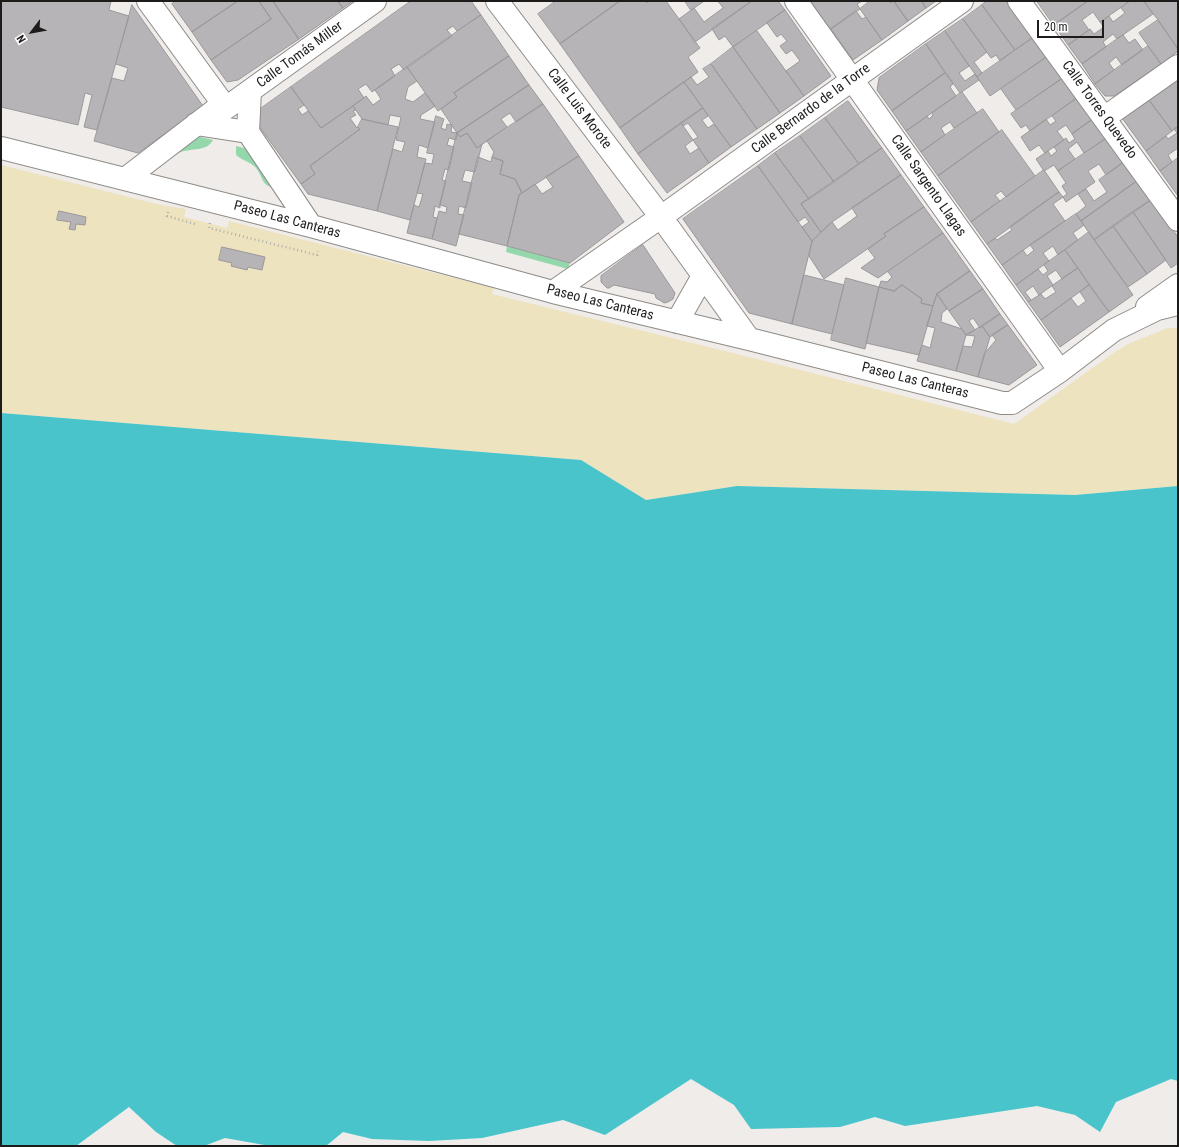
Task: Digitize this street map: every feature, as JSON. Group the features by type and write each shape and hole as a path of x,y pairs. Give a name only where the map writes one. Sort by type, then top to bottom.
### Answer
{"street":[{"path":"148,1 224,106"},
{"name":"Calle Tomás Miller","path":"125,179 196,124 250,91 375,1"},
{"name":"Calle Luis Morote","path":"497,1 661,217 749,339"},
{"name":"Calle Sargento Llagas","path":"796,1 1060,370"},
{"name":"Calle Bernardo de la Torre","path":"553,292 661,217 962,1"},
{"name":"Calle Torres Quevedo","path":"1019,1 1178,220"},
{"path":"1104,118 1178,66"},
{"path":"250,91 248,132 311,226"},
{"path":"196,124 248,132"},
{"name":"Paseo Las Canteras","path":"1,148 311,226 553,292 749,339 1002,404 1012,403 1114,330 1157,308 1178,304"},
{"path":"677,322 703,276"},
{"path":"1114,330 1178,285"}],"green space":[{"path":"192,135 213,140 210,144 203,148 181,152 167,160"},
{"path":"236,146 256,151 273,187 266,185 254,166 237,156"},
{"path":"507,246 570,263 568,269 506,252"}],"sand":[{"path":"1,165 161,205 186,209 184,217 227,228 229,221 494,288 492,294 1014,424 1128,344 1168,328 1178,328 1178,486 1075,495 737,486 646,500 581,460 1,413"}],"water":[{"path":"1,413 581,460 646,500 737,486 1075,495 1178,486 1178,1081 1171,1079 1116,1102 1100,1132 1075,1115 1037,1106 905,1126 875,1117 840,1127 751,1129 734,1105 691,1079 605,1135 563,1120 482,1138 429,1141 372,1139 343,1132 326,1146 270,1146 225,1138 204,1146 177,1146 156,1132 129,1107 76,1146 1,1146"}],"building":[{"path":"1,1 111,1 109,10 129,16 97,130 84,127 92,95 85,93 78,125 1,107"},
{"path":"176,1 238,1 192,32 172,4"},
{"path":"238,1 259,1 271,19 211,60 192,32"},
{"path":"259,1 273,1 299,39 238,80 227,82 211,60 271,19"},
{"path":"273,1 338,1 343,8 299,39"},
{"path":"338,1 353,1 343,8"},
{"path":"411,1 471,1 481,15 457,31 453,26 447,30 452,36 404,70 399,64 391,69 395,76 372,92 366,84 358,89 364,98 321,128 291,87"},
{"path":"556,1 620,1 560,44 538,14"},
{"path":"620,1 646,1 647,3 649,1 666,1 700,48 688,57 698,72 620,128 560,44"},
{"path":"685,1 703,1 703,2 691,10"},
{"path":"718,1 752,1 695,42 679,19 694,8 704,22 723,8"},
{"path":"752,1 778,1 785,10 733,47 725,36 719,40 712,29"},
{"path":"811,1 862,1 857,4 860,9 831,29"},
{"path":"870,1 889,1 890,3 894,1 908,21 882,40 860,9"},
{"path":"894,1 922,1 926,8 908,21"},
{"path":"922,1 936,1 926,8"},
{"path":"987,1 1008,1 1034,37 1015,50 982,5"},
{"path":"1037,1 1088,1 1054,25"},
{"path":"1088,1 1130,1 1100,22 1093,12 1082,20 1089,30 1068,45 1054,25"},
{"path":"1130,1 1144,1 1153,14 1117,39 1113,34 1103,42 1106,47 1082,64 1068,45 1090,29 1094,34 1104,27 1100,22 1109,16 1113,22 1125,13 1121,8"},
{"path":"1144,1 1178,1 1178,49 1158,20"},
{"path":"132,5 203,106 138,153 94,141 112,78 124,81 128,68 116,64"},
{"path":"982,5 1015,50 1000,61 996,55 991,58 963,19"},
{"path":"785,10 831,76 804,96 786,71 800,61 792,50 786,54 780,46 787,41 781,34 777,37 767,23"},
{"path":"856,11 862,19 866,17 882,40 853,60 831,29"},
{"path":"481,15 509,56 454,93 457,97 438,111 407,67"},
{"path":"963,19 987,52 974,62 982,73 977,77 945,31"},
{"path":"1158,20 1178,49 1178,51 1161,64 1139,33"},
{"path":"757,31 804,96 780,113 733,47"},
{"path":"945,31 969,66 959,73 965,81 975,74 979,80 960,93 926,44"},
{"path":"1123,35 1129,43 1135,39 1143,50 1122,65 1116,57 1109,63 1114,70 1095,84 1082,64"},
{"path":"1034,37 1048,56 990,96 977,77"},
{"path":"926,44 945,73 892,111 877,90 879,78"},
{"path":"1148,46 1161,64 1114,96 1105,96 1095,84"},
{"path":"733,47 780,113 757,129 711,64"},
{"path":"509,56 529,85 457,133 441,109 457,97 454,93"},
{"path":"1048,56 1063,78 1016,110 1001,89"},
{"path":"711,64 757,129 731,147 684,82 691,77 697,85 709,77 703,69"},
{"path":"407,67 417,81 408,87 405,99 413,102 425,93 435,106 421,115 420,119 435,122 428,148 419,145 417,157 426,159 410,220 377,211 393,149 402,152 405,142 396,140 401,117 390,115 388,125 362,119 353,106 366,96 373,105 381,99 375,90"},
{"path":"945,73 953,84 950,87 956,96 906,131 892,111"},
{"path":"1063,78 1077,98 1030,131 1026,125 1021,128 1011,114"},
{"path":"1176,80 1178,83 1178,127 1172,131 1149,100"},
{"path":"684,82 703,108 638,154 620,128"},
{"path":"529,85 543,104 516,122 510,113 501,119 507,127 477,148 467,133 460,137 457,133"},
{"path":"291,87 304,105 298,109 302,115 308,111 321,128 353,106 356,110 353,111 356,115 350,118 357,128 358,127 360,129 310,166 315,174 301,184 256,122 260,109"},
{"path":"962,92 977,113 954,128 950,122 941,128 945,135 921,152 906,131 927,116 929,119 933,115 932,113"},
{"path":"1077,98 1093,119 1072,134 1066,125 1057,131 1064,140 1045,153 1039,145 1030,151 1021,137 1046,119 1050,125 1056,121 1052,116"},
{"path":"1149,100 1172,131 1146,151 1122,118"},
{"path":"848,101 882,148 859,164 825,118"},
{"path":"543,104 579,156 522,193 515,179 500,174 503,161 492,157 494,152 487,141"},
{"path":"703,108 708,116 702,120 708,128 714,124 731,147 709,163 693,140 698,137 688,123 683,126 681,123"},
{"path":"983,109 999,132 938,176 921,152"},
{"path":"436,116 444,119 441,128 446,130 447,124 452,125 451,132 457,133 456,140 449,138 447,145 454,147 449,170 445,169 442,180 446,181 440,208 435,206 433,217 437,218 432,239 407,233 414,205 419,207 423,194 417,193 425,163 432,164 434,154 427,153"},
{"path":"825,118 859,164 834,182 800,136"},
{"path":"362,119 398,127 377,211 308,194 301,184 315,174 310,166 360,129 358,127"},
{"path":"1093,119 1107,138 1084,153 1077,142 1068,149 1075,159 1058,171 1054,165 1044,171 1036,159 1048,151 1051,156 1057,151 1054,147 1066,138 1069,143 1075,139 1072,134"},
{"path":"681,123 693,140 685,146 690,154 699,148 709,163 667,193 638,154"},
{"path":"1178,127 1178,148 1168,155 1172,162 1160,171 1146,151 1166,136 1168,139 1177,133 1174,129"},
{"path":"1002,130 1035,176 1006,197 1001,191 995,195 1000,201 971,222 938,176"},
{"path":"457,133 460,137 467,133 477,148 482,144 475,172 465,170 462,181 472,183 466,208 459,206 458,214 464,215 456,246 432,239 439,211 446,213 447,207 440,205"},
{"path":"800,136 834,182 809,199 775,153"},
{"path":"1107,138 1124,162 1106,175 1099,164 1088,171 1095,182 1066,202 1063,197 1067,194 1062,186 1066,183 1058,171"},
{"path":"882,148 901,175 829,224 821,232 801,204"},
{"path":"775,153 809,199 801,204 821,232 812,241 802,227 809,222 805,217 798,222 758,166"},
{"path":"579,156 624,222 570,263 507,246 519,195 535,184 542,194 553,187 546,177"},
{"path":"478,157 491,162 492,157 503,161 500,174 515,179 522,193 519,195 507,246 459,234"},
{"path":"1178,158 1178,196 1160,171"},
{"path":"1124,162 1137,181 1081,221 1076,214 1086,206 1078,194 1086,189 1094,201 1107,192 1099,180"},
{"path":"758,166 812,241 792,324 749,313 683,219"},
{"path":"1044,170 1059,192 987,244 971,222"},
{"path":"901,175 924,207 884,234 886,236 824,279 809,256 812,241 832,222 838,230 857,216 852,208"},
{"path":"1137,181 1151,200 1094,240 1081,221"},
{"path":"1059,192 1063,197 1053,204 1065,221 1002,265 987,244 995,238 997,240 1012,230 1010,227"},
{"path":"1151,200 1178,237 1178,263 1171,268 1133,212"},
{"path":"924,207 943,233 878,278 861,268 875,258 868,249 886,236 884,234"},
{"path":"59,211 86,217 85,225 76,224 75,230 69,229 71,222 57,220"},
{"path":"1133,212 1166,260 1147,274 1113,226"},
{"path":"1076,214 1084,225 1073,233 1078,240 1058,255 1053,246 1043,253 1049,261 1016,285 1002,265 1023,250 1027,256 1034,250 1030,245"},
{"path":"1113,226 1147,274 1128,287 1094,240"},
{"path":"1089,232 1133,295 1109,312 1065,250"},
{"path":"943,233 970,271 937,294 933,306 921,303 922,299 902,285 894,291 879,287 881,281 887,282 892,277 888,272"},
{"path":"643,245 675,293 673,299 668,302 664,303 656,298 655,294 614,285 607,288 601,282 601,276"},
{"path":"222,247 265,257 262,270 248,267 247,270 231,266 232,263 219,260"},
{"path":"1065,250 1078,268 1062,279 1056,270 1047,276 1053,285 1039,295 1033,286 1025,292 1031,300 1028,302 1016,285 1038,269 1043,275 1048,271 1044,265"},
{"path":"1078,268 1089,285 1041,320 1028,302 1041,294 1045,299 1056,292 1052,286"},
{"path":"970,271 983,289 949,311 937,294"},
{"path":"804,275 844,285 832,334 792,324"},
{"path":"846,278 879,287 865,349 831,340"},
{"path":"902,285 922,299 921,303 933,306 919,355 866,343 879,287 894,291"},
{"path":"1089,285 1109,312 1060,347 1041,320 1071,298 1078,307 1086,301 1080,292"},
{"path":"983,289 1000,314 980,328 973,318 969,321 975,330 966,335 949,311"},
{"path":"937,294 947,309 942,313 941,322 962,329 966,335 956,371 917,361 922,345 930,348 935,328 927,326"},
{"path":"1000,314 1008,325 990,337 982,326"},
{"path":"1008,325 1037,365 1009,385 978,377 984,354 996,340 992,335"},
{"path":"982,326 990,337 978,377 956,371 963,346 972,347 975,336 966,335"}]}
